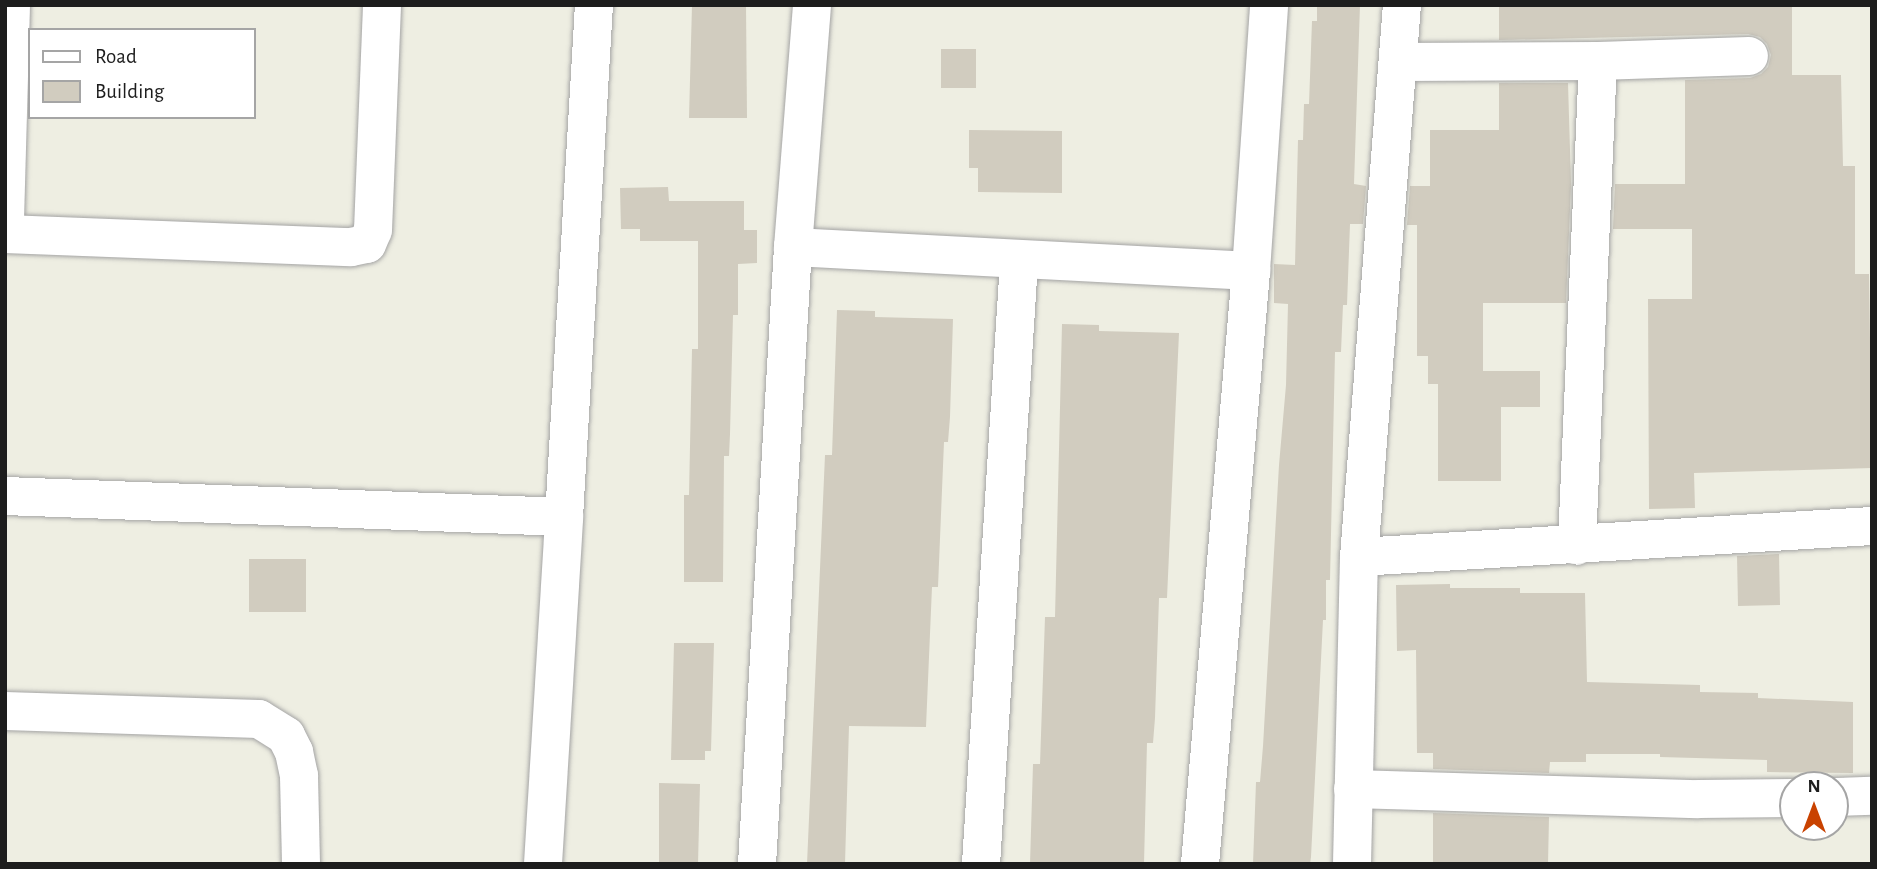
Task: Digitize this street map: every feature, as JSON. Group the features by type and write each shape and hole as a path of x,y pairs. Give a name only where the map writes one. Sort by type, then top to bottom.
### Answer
{"street":[{"path":"5,220 11,5"},
{"path":"5,234 351,247 367,244 373,230 382,5"},
{"path":"543,864 594,5"},
{"path":"757,864 793,247 812,5"},
{"path":"1200,864 1251,271 1269,5"},
{"path":"1352,864 1359,557 1402,5"},
{"path":"1399,62 1598,61 1749,56"},
{"path":"1577,546 1598,61"},
{"path":"793,247 1019,261 1251,271"},
{"path":"981,864 1019,261"},
{"path":"5,496 564,517"},
{"path":"1359,557 1577,546 1872,526"},
{"path":"5,711 259,719 286,736 294,752 299,776 301,864"},
{"path":"1353,789 1698,799 1779,798"},
{"path":"1849,797 1872,796"}],"building":[{"path":"692,5 746,5 747,118 689,118"},
{"path":"1317,5 1360,5 1354,184 1366,186 1363,224 1350,224 1347,305 1343,305 1341,352 1335,352 1330,580 1326,580 1326,620 1323,620 1310,864 1253,864 1256,782 1260,782 1263,746 1286,385 1288,304 1274,303 1274,264 1295,265 1298,140 1303,140 1304,104 1309,104 1312,21 1317,21"},
{"path":"1499,5 1792,5 1792,75 1841,75 1843,166 1855,166 1855,274 1869,274 1872,468 1694,473 1695,508 1649,509 1648,299 1692,299 1692,229 1613,229 1615,184 1685,184 1685,80 1750,78 1761,74 1768,67 1771,55 1767,44 1760,37 1748,34 1499,40"},
{"path":"941,49 976,49 976,88 941,88"},
{"path":"1499,83 1568,83 1571,184 1566,303 1483,303 1483,371 1540,371 1540,407 1501,407 1501,481 1438,481 1438,384 1428,384 1428,356 1417,356 1417,225 1407,225 1410,186 1430,186 1430,130 1499,130"},
{"path":"969,130 1062,131 1062,193 978,192 978,168 969,168"},
{"path":"668,187 669,201 744,201 744,230 757,230 757,263 738,264 738,315 733,315 729,456 724,456 723,582 684,582 684,495 689,495 692,349 698,349 698,241 640,241 640,229 621,229 620,188"},
{"path":"837,310 875,311 875,317 953,319 950,417 948,442 944,442 938,587 932,587 926,727 849,726 845,864 807,864 825,455 832,455"},
{"path":"1062,324 1099,325 1099,331 1179,333 1167,598 1159,598 1153,743 1147,743 1144,864 1030,864 1033,764 1040,764 1045,617 1055,617"},
{"path":"1779,554 1780,605 1738,606 1737,556"},
{"path":"249,559 306,559 306,612 249,612"},
{"path":"1450,584 1450,588 1520,588 1520,593 1585,593 1587,682 1700,685 1700,692 1758,693 1758,698 1853,702 1853,773 1767,772 1767,760 1660,757 1660,754 1586,754 1586,762 1550,762 1549,773 1433,769 1433,753 1417,753 1416,650 1397,651 1396,585"},
{"path":"674,643 714,643 711,751 705,751 705,760 671,760"},
{"path":"659,783 700,784 698,864 659,864"},
{"path":"1433,813 1549,817 1548,864 1433,864"}]}
